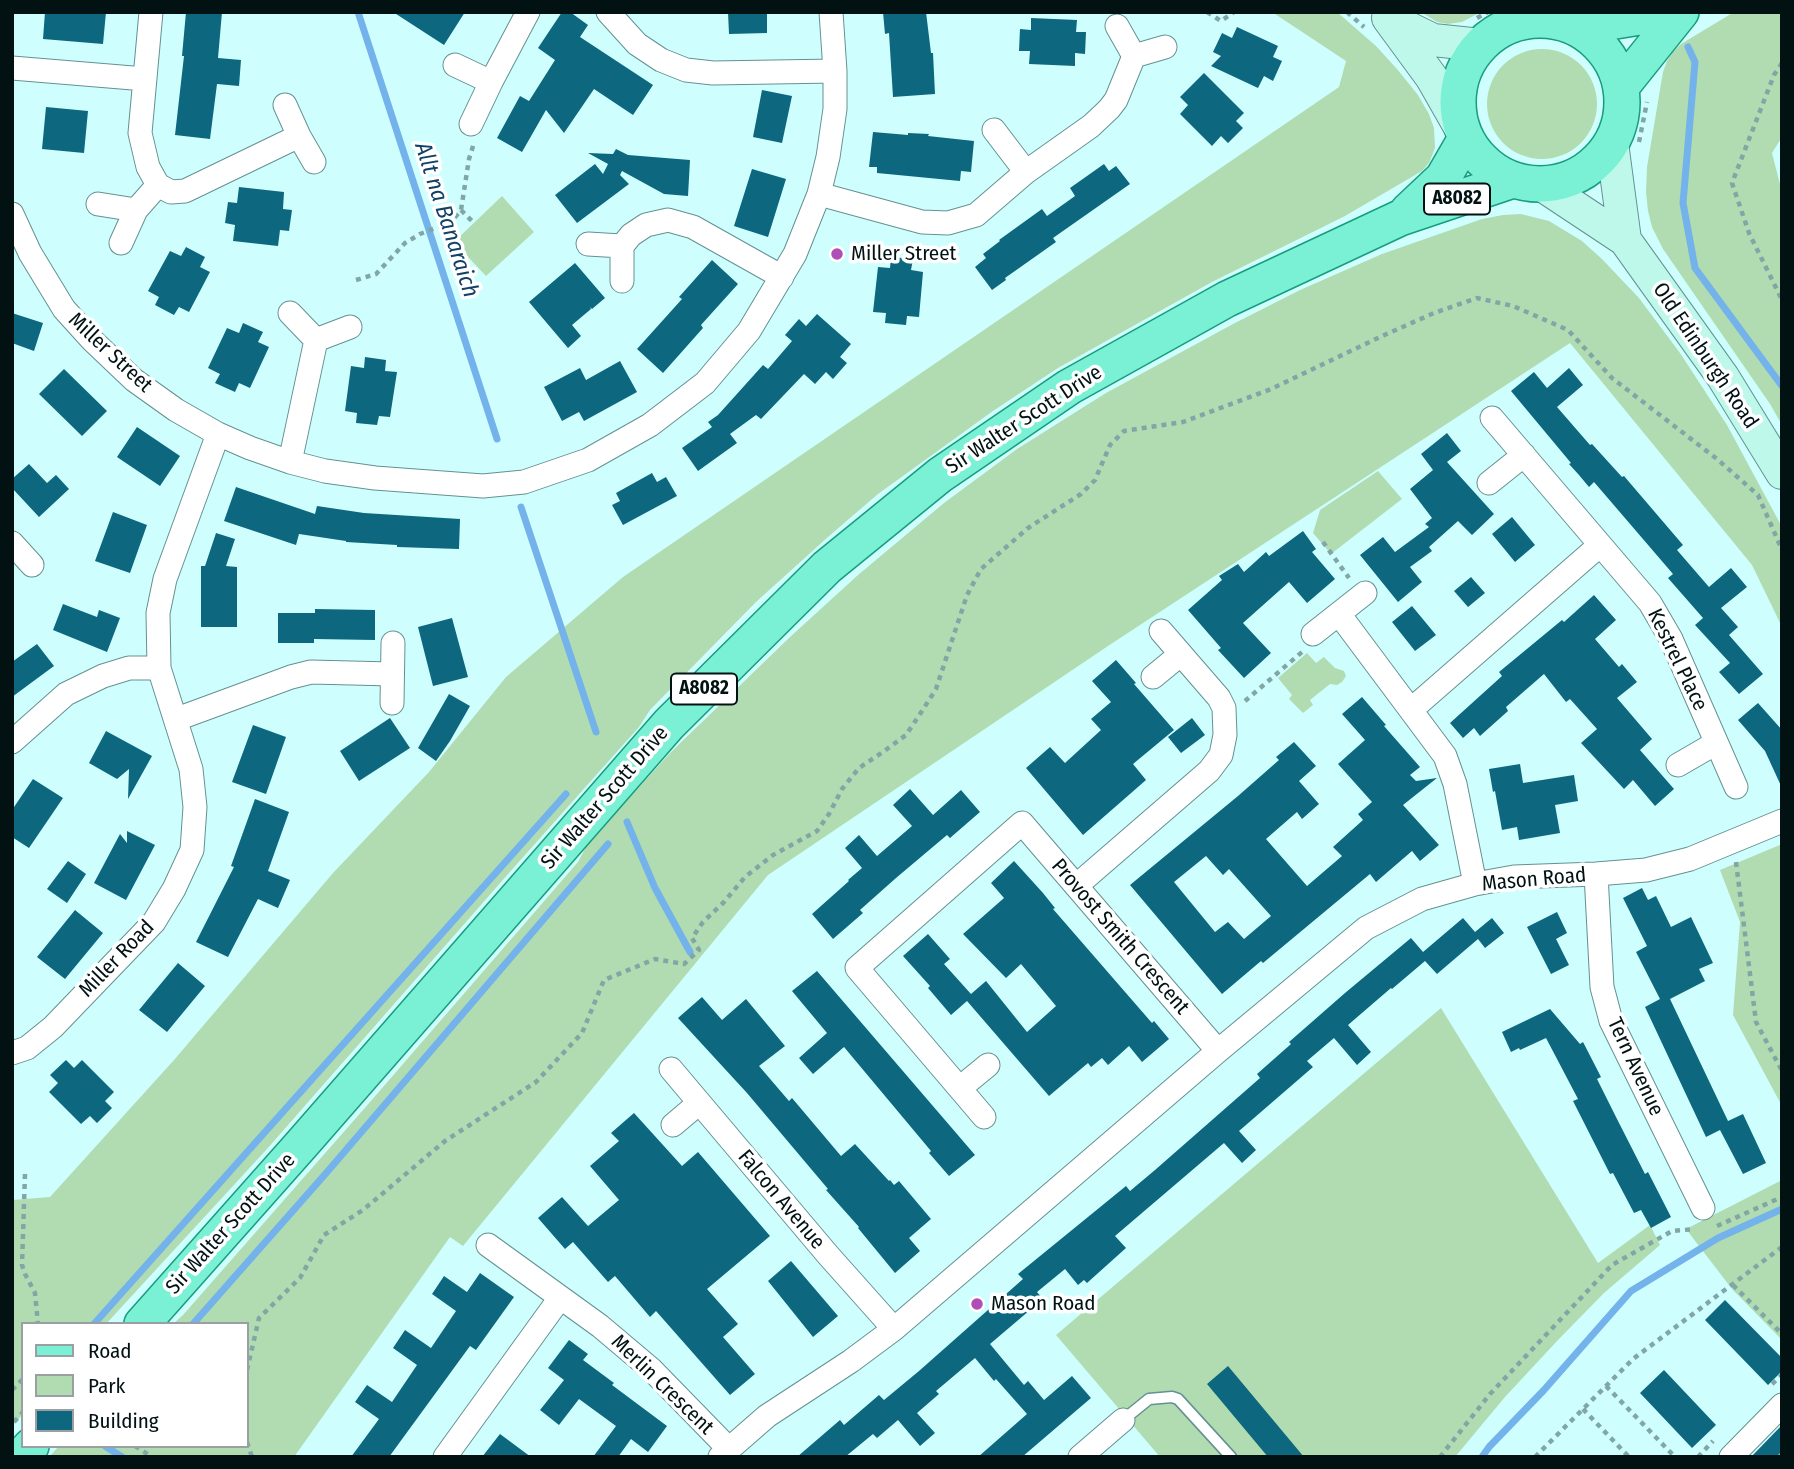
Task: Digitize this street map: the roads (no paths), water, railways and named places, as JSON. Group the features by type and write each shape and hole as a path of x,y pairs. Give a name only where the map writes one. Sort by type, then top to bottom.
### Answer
{"main road":[{"path":"1463,135 1456,98 1462,70 1481,45 1514,17 1559,19 1671,12"},
{"path":"1634,92 1681,12"},
{"name":"A8082","path":"1463,135 1476,156 1499,174 1527,182 1580,174 1602,156 1625,145 1621,116 1634,92 1601,45 1559,19"},
{"name":"Sir Walter Scott Drive","path":"1401,218 1443,178 1463,135"},
{"name":"Sir Walter Scott Drive","path":"144,1322 669,724 827,567 940,475 1069,387 1227,299 1401,218 1527,182"}],"street":[{"path":"151,12 140,133 148,167 158,185 171,192 185,191 299,136"},
{"path":"473,132 491,82 528,12"},
{"path":"608,12 637,44 661,60 686,70 727,73 835,71"},
{"name":"Miller Street","path":"12,214 21,258 93,341 134,380 176,410 218,434 290,462 325,471 375,478 483,486 524,482 588,460 650,425 705,383 749,331 802,238 819,194 835,109 831,12"},
{"path":"1383,15 1433,40 1481,45"},
{"path":"1383,15 1432,78 1463,135"},
{"path":"1117,26 1134,56"},
{"path":"1134,56 1165,47"},
{"path":"819,194 922,222 948,223 976,215 1026,172 1091,126 1109,109 1116,100 1134,56"},
{"path":"455,65 491,82"},
{"path":"12,68 145,79"},
{"path":"285,105 314,162"},
{"path":"994,130 1026,172"},
{"name":"Old Edinburgh Road","path":"1625,145 1625,240"},
{"name":"Old Edinburgh Road","path":"1527,182 1625,240 1723,377 1782,473"},
{"path":"121,243 136,210 158,185"},
{"path":"98,204 136,210"},
{"path":"622,281 622,246 631,235 646,225 668,220 693,227 782,277"},
{"path":"588,244 622,246"},
{"path":"290,313 316,340"},
{"path":"316,340 350,327"},
{"path":"290,462 316,340"},
{"name":"Kestrel Place","path":"1492,418 1650,603 1671,639 1736,787"},
{"name":"Miller Road","path":"12,1054 27,1048 53,1027 154,922 174,889 192,850 195,807 191,769 159,668 158,613 165,579 218,434"},
{"path":"1489,483 1524,455"},
{"path":"12,544 32,565"},
{"path":"1412,709 1600,545"},
{"path":"1313,634 1363,594"},
{"path":"1339,614 1445,756 1455,784 1475,884"},
{"path":"1076,886 1209,771 1221,755 1225,735 1224,708 1219,698 1161,631"},
{"path":"392,703 394,643"},
{"path":"1153,677 1181,654"},
{"path":"12,743 66,694 103,676 129,668 159,668"},
{"path":"177,719 311,672 392,674"},
{"path":"1678,765 1716,743"},
{"name":"Provost Smith Crescent","path":"985,1117 857,968 1016,816 1218,1051"},
{"name":"Mason Road","path":"724,1453 767,1416 894,1329 1366,928 1422,899 1475,884 1514,877 1646,870 1690,859 1782,821"},
{"name":"Tern Avenue","path":"1596,874 1602,987 1611,1021 1703,1208"},
{"path":"960,1088 988,1065"},
{"name":"Falcon Avenue","path":"671,1069 894,1329"},
{"path":"673,1125 699,1103"},
{"name":"Merlin Crescent","path":"488,1245 600,1326 651,1369 724,1453"},
{"path":"445,1457 560,1298"},
{"path":"1731,1457 1782,1405"},
{"path":"1080,1457 1123,1420"}],"lane":[{"path":"1123,1420 1149,1399 1178,1399 1231,1457"}],"waterway":[{"name":"Allt na Banaraich","path":"358,12 497,439"},
{"path":"1688,47 1695,62 1683,203 1695,268 1782,386"},
{"name":"Allt na Banaraich","path":"521,507 596,732"},
{"path":"96,1322 566,794"},
{"name":"Allt na Banaraich","path":"627,822 655,888 690,952"},
{"path":"195,1322 608,844"},
{"path":"1482,1457 1631,1291 1718,1238 1782,1209"},
{"path":"108,1448 122,1457"}],"place":[{"name":"Miller Street","path":"837,254"},
{"name":"Mason Road","path":"977,1304"}]}
